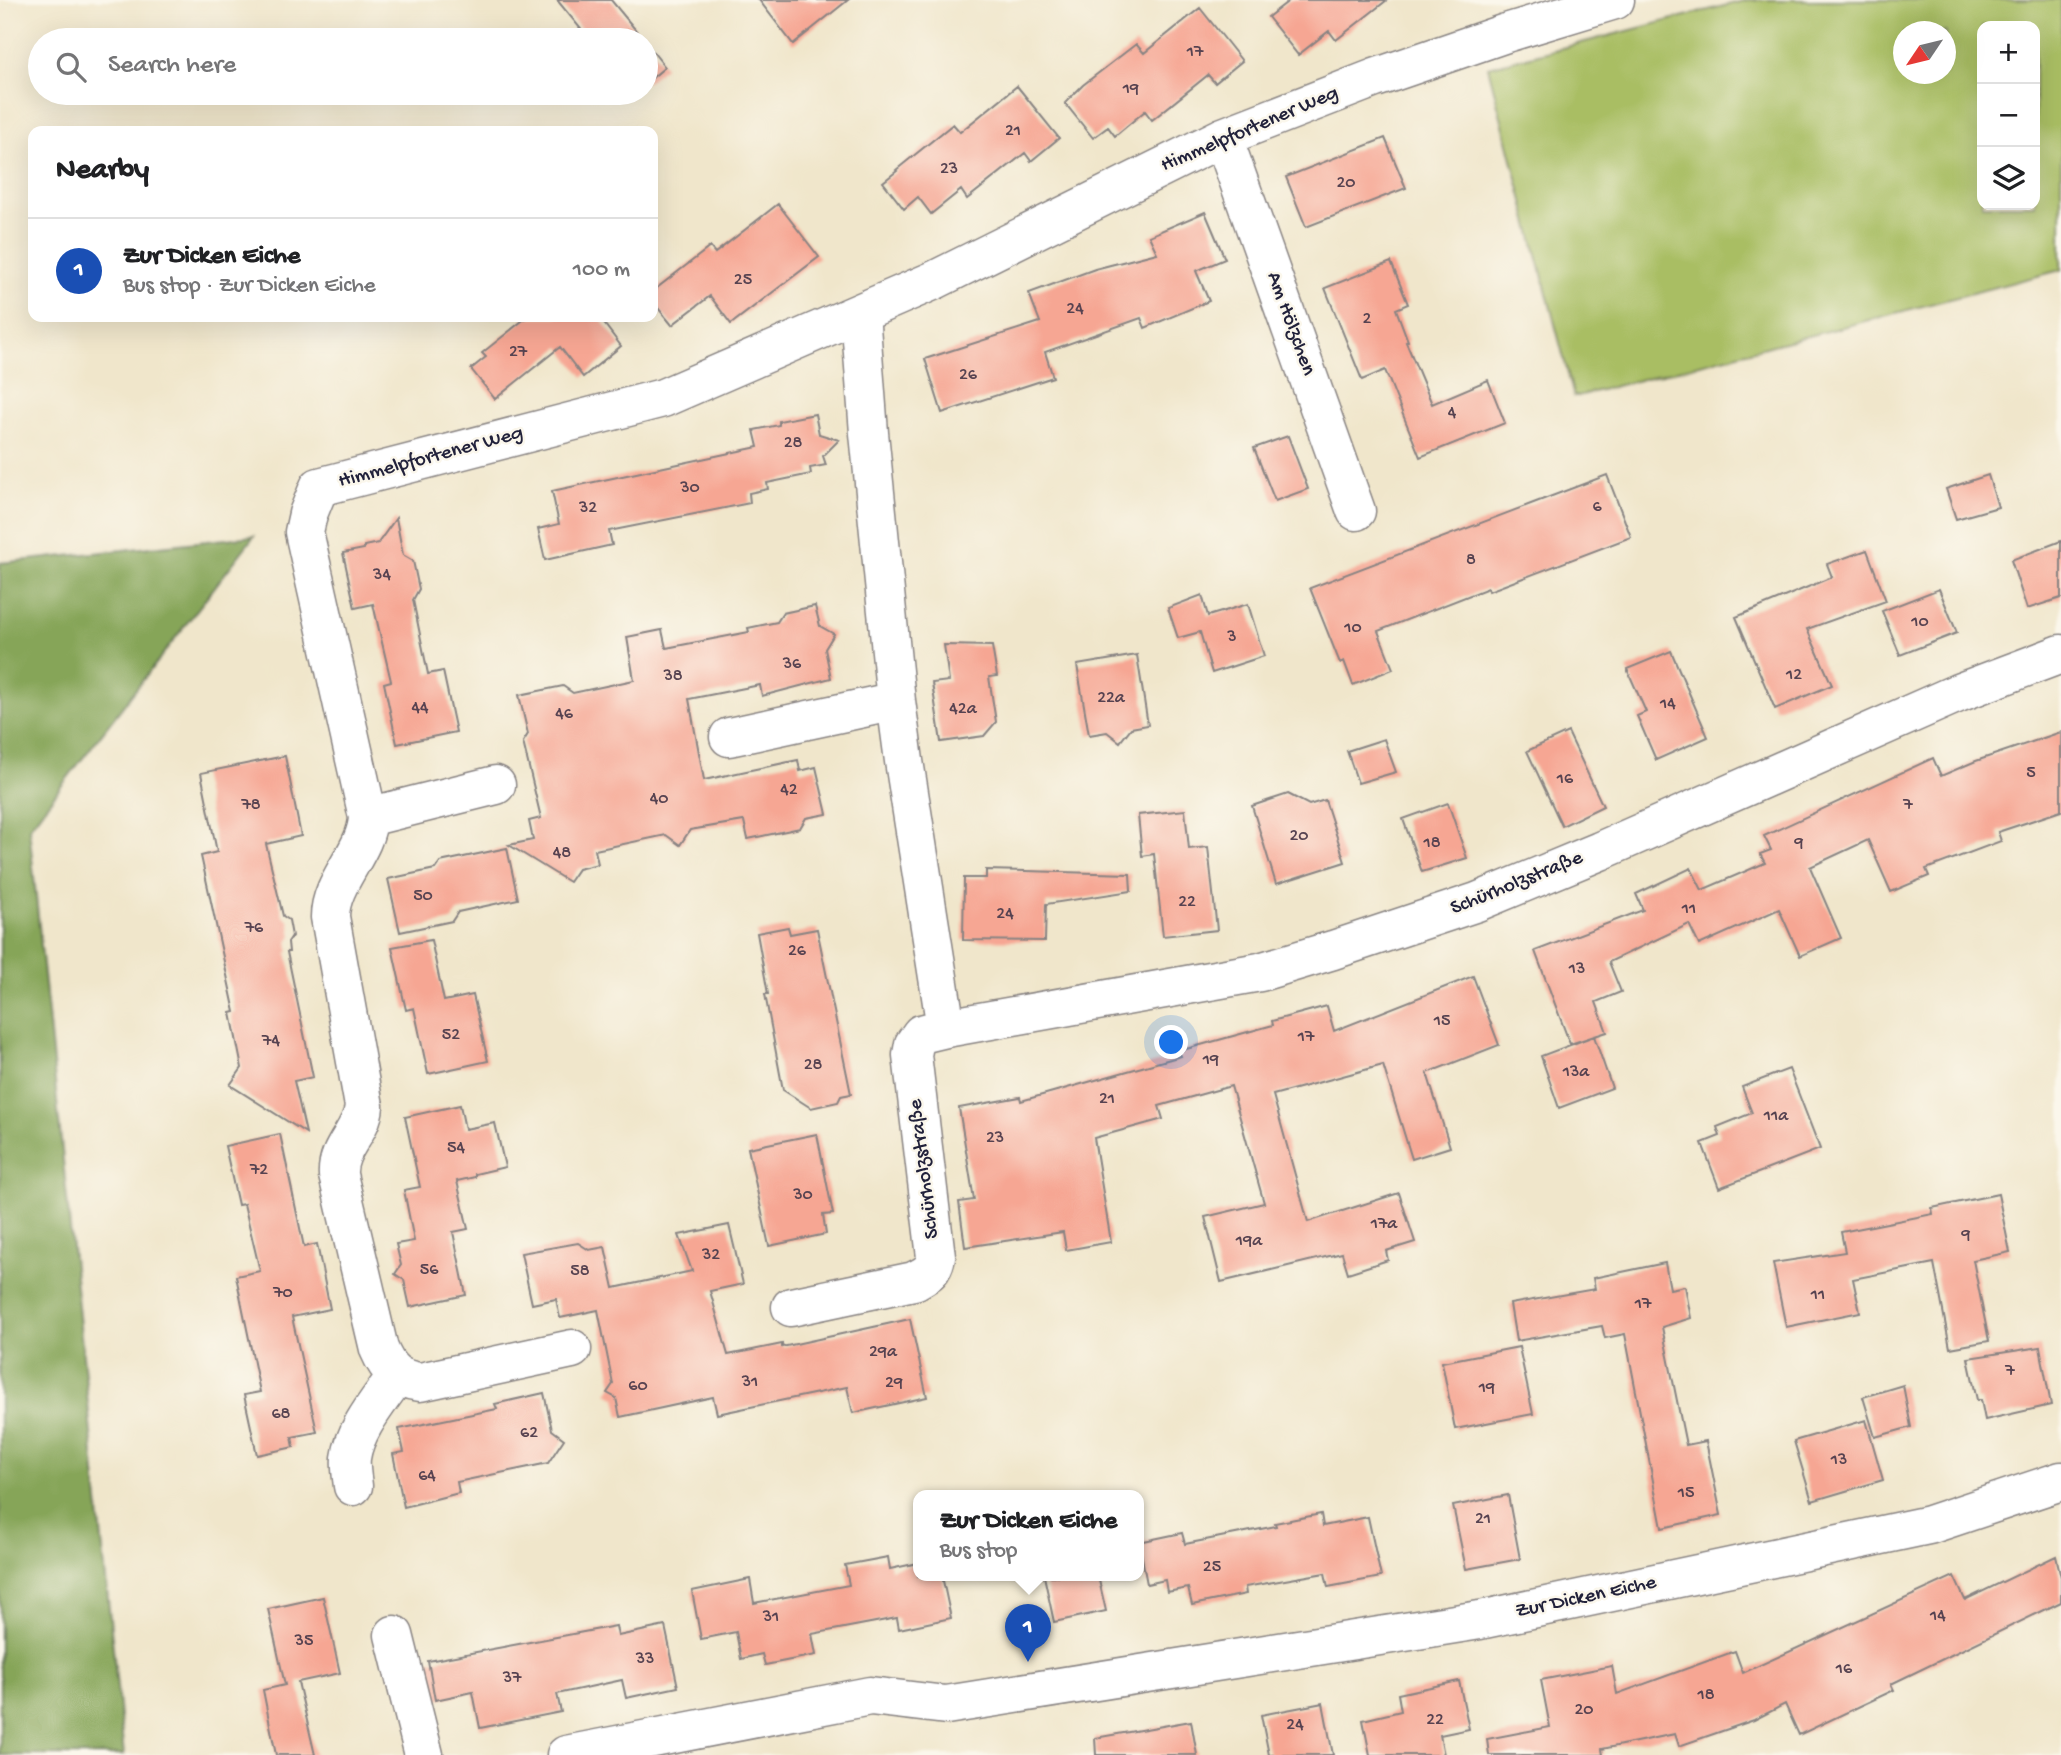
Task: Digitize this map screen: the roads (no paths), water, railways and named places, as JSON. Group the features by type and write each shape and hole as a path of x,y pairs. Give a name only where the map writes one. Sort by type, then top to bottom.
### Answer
{"street":[{"name":"Himmelpfortener Weg","path":"368,817 304,532 319,487 663,398 947,274 1223,137 1388,74 1506,33 1615,0"},
{"name":"Am Hölzchen","path":"1223,137 1356,511"},
{"path":"860,313 869,433 896,701 946,1028"},
{"name":"Schürholzstraße","path":"791,1307 914,1280 925,1276 934,1268 936,1257 912,1055 920,1034 1260,972 1476,902 1600,851 1958,693 2061,653"},
{"path":"729,737 896,701"},
{"path":"496,785 368,817 365,832 330,902 330,917 364,1106 363,1115 340,1156 338,1175 379,1349 385,1363 397,1375 420,1382 572,1349"},
{"path":"353,1486 351,1460 354,1443 397,1375"},
{"name":"Zur Dicken Eiche","path":"566,1755 870,1696 946,1705 1480,1620 1929,1525 2061,1481"},
{"path":"394,1636 424,1755"}],"place":[{"name":"Zur Dicken Eiche","path":"1028,1662"}]}
